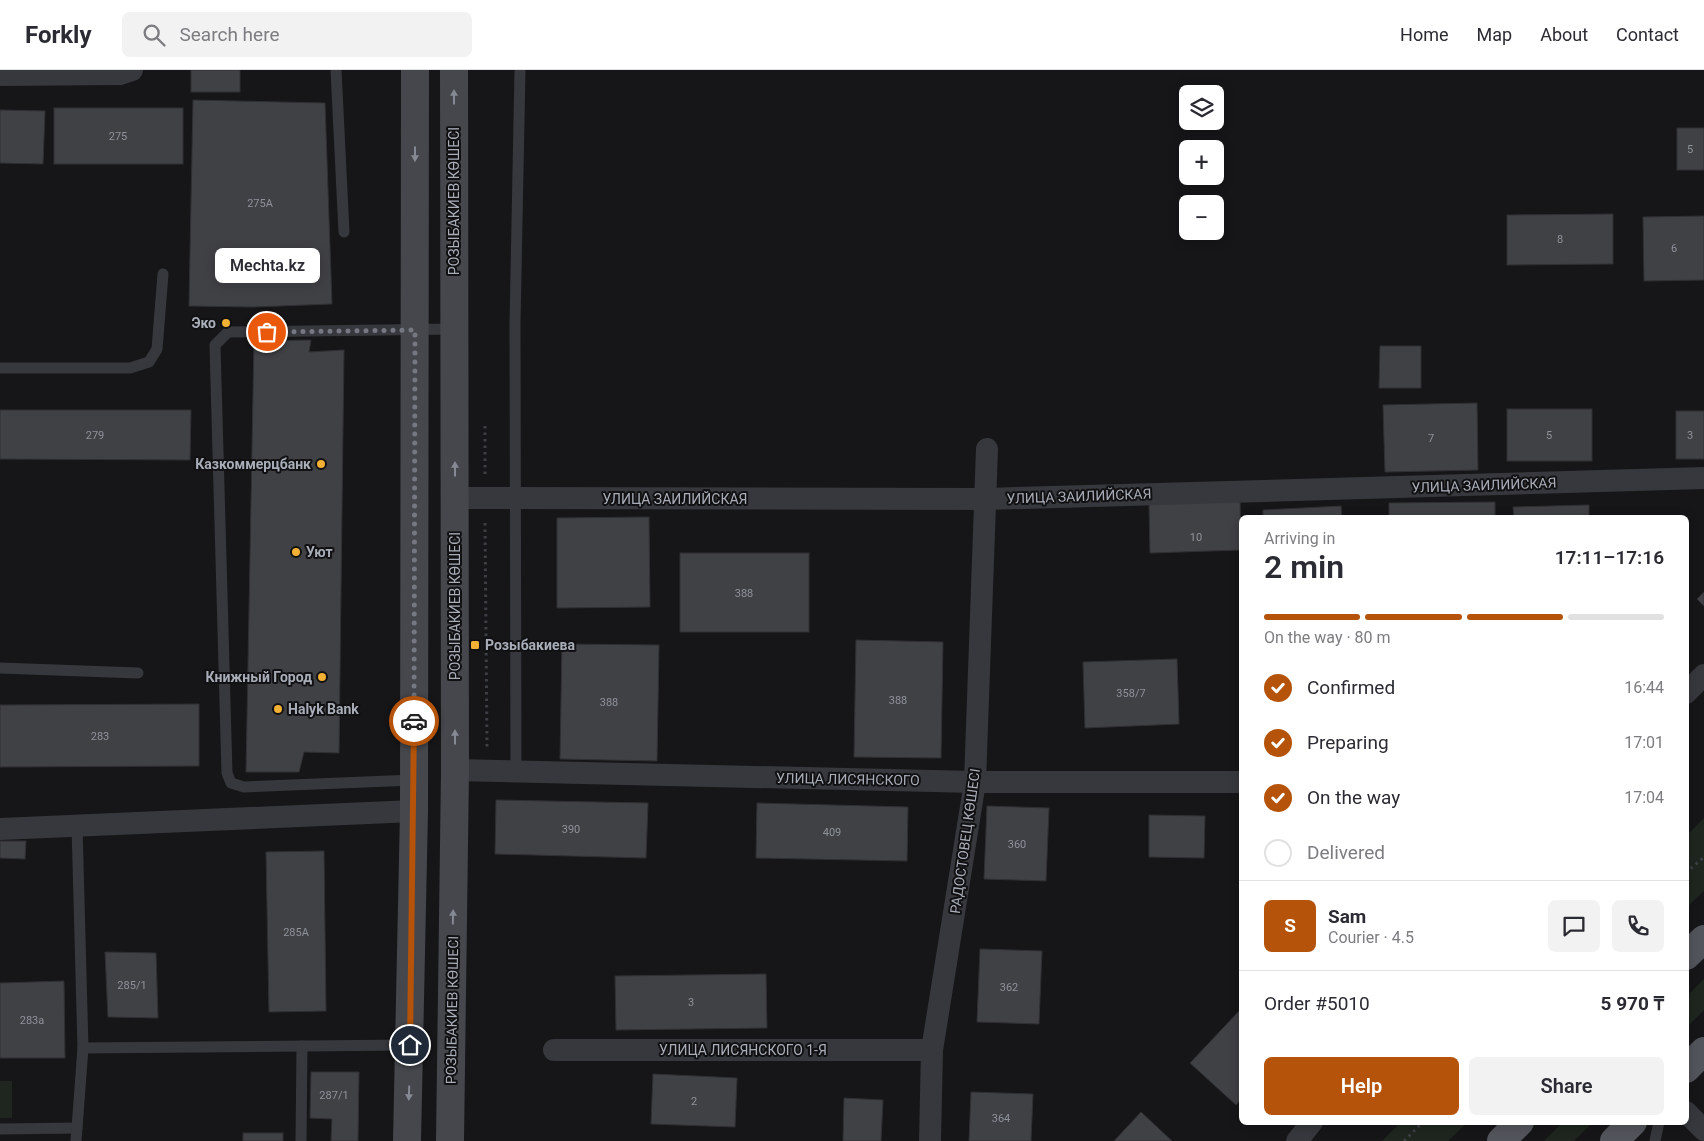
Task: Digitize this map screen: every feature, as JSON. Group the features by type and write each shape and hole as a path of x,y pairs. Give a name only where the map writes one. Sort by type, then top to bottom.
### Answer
{"main road":[{"path":"407,1141 414,811 415,70"},
{"name":"РОЗЫБАКИЕВ КӨШЕСІ","path":"450,1141 455,770 454,70"},
{"path":"1689,953 1704,939"},
{"path":"1689,1066 1704,1052"},
{"path":"1501,1141 1517,1125"},
{"path":"1614,1141 1630,1125"}],"street":[{"path":"0,75 120,74 132,70"},
{"name":"РАДОСТОВЕЦ КӨШЕСІ","path":"930,1141 932,1050 975,782 987,449"},
{"name":"УЛИЦА ЗАИЛИЙСКАЯ","path":"455,498 986,499 1704,478"},
{"path":"1689,690 1704,675"},
{"name":"УЛИЦА ЛИСЯНСКОГО","path":"455,770 975,782 1239,782"},
{"path":"0,829 414,811"},
{"name":"УЛИЦА ЛИСЯНСКОГО 1-Я","path":"554,1050 932,1050"},
{"path":"1689,1115 1704,1130"},
{"path":"1297,1141 1310,1125"}],"lane":[{"path":"336,70 344,232"},
{"path":"516,772 515,324 520,70"},
{"path":"0,368 130,368 149,362 157,349 163,274"},
{"path":"414,780 244,787 231,783 227,773 215,345 228,332 454,329"},
{"path":"0,668 138,673"},
{"path":"76,826 83,1048 76,1141"},
{"path":"83,1048 410,1045"},
{"path":"301,1141 302,1046"},
{"path":"1655,1141 1658,1125"},
{"path":"0,1129 77,1128"}],"path":[{"path":"1689,870 1704,856"},
{"path":"1404,1141 1420,1125"}],"shaded area":[{"path":"1704,818 1704,891 1689,905 1689,833"},
{"path":"1704,979 1704,1010 1689,1025 1689,994"},
{"path":"0,1081 12,1081 12,1118 0,1118"},
{"path":"1398,1125 1465,1125 1448,1141 1382,1141"},
{"path":"1560,1125 1590,1125 1574,1141 1544,1141"}],"building":[{"path":"191,70 240,70 240,92 191,92"},
{"path":"193,100 325,103 332,304 253,307 189,306"},
{"path":"54,108 183,108 183,164 54,164"},
{"path":"0,110 45,111 43,164 0,163"},
{"path":"1677,128 1704,128 1704,170 1677,170"},
{"path":"1613,214 1613,264 1507,265 1507,215"},
{"path":"1704,216 1704,280 1644,281 1643,217"},
{"name":"Уют","path":"311,340 309,352 344,350 339,753 304,752 299,772 246,772 254,341"},
{"path":"1380,346 1421,346 1421,388 1379,388"},
{"path":"1477,403 1478,470 1385,472 1383,405"},
{"path":"1507,409 1592,409 1592,461 1507,461"},
{"path":"0,410 191,410 190,460 0,459"},
{"path":"1676,411 1704,411 1704,459 1676,459"},
{"path":"1240,500 1239,550 1150,553 1149,504"},
{"path":"1495,502 1495,515 1389,515 1389,503"},
{"path":"1589,505 1589,515 1514,515 1513,507"},
{"path":"1341,506 1342,515 1263,515 1263,510"},
{"path":"649,517 650,607 557,608 557,518"},
{"path":"680,553 809,553 809,632 680,632"},
{"path":"1704,592 1704,606 1697,599"},
{"path":"856,640 943,642 941,758 854,757"},
{"path":"562,644 659,645 657,761 560,759"},
{"path":"1177,659 1179,724 1085,728 1083,662"},
{"path":"199,704 199,766 0,767 0,705"},
{"path":"496,800 648,803 646,858 495,854"},
{"path":"757,803 908,807 907,861 756,858"},
{"path":"987,806 1049,808 1046,881 984,879"},
{"path":"1149,815 1205,816 1204,858 1149,857"},
{"path":"0,841 26,841 25,859 0,858"},
{"path":"324,851 326,1011 269,1012 266,852"},
{"path":"980,949 1042,951 1039,1024 977,1022"},
{"path":"105,952 156,953 158,1018 108,1017"},
{"path":"766,974 767,1028 616,1030 615,976"},
{"path":"64,981 65,1058 0,1058 0,983"},
{"path":"1239,1011 1239,1101 1236,1105 1190,1063"},
{"path":"311,1072 359,1072 358,1141 331,1141 332,1119 310,1118"},
{"path":"653,1074 737,1078 735,1127 651,1124"},
{"path":"971,1092 1033,1094 1031,1141 969,1141"},
{"path":"844,1098 883,1100 881,1141 843,1141"},
{"path":"1141,1112 1172,1141 1114,1141"},
{"path":"243,1133 283,1133 283,1141 243,1141"}],"way so far":[{"path":"267,332 415,330 414,721"}],"place":[{"name":"Эко","path":"226,323"},
{"name":"Mechta.kz","path":"267,332"},
{"name":"Казкоммерцбанк","path":"321,464"},
{"name":"Уют","path":"296,552"},
{"name":"Розыбакиева","path":"475,645"},
{"name":"Книжный Город","path":"322,677"},
{"name":"Halyk Bank","path":"278,709"}],"route":[{"path":"410,1045 414,721"}]}
